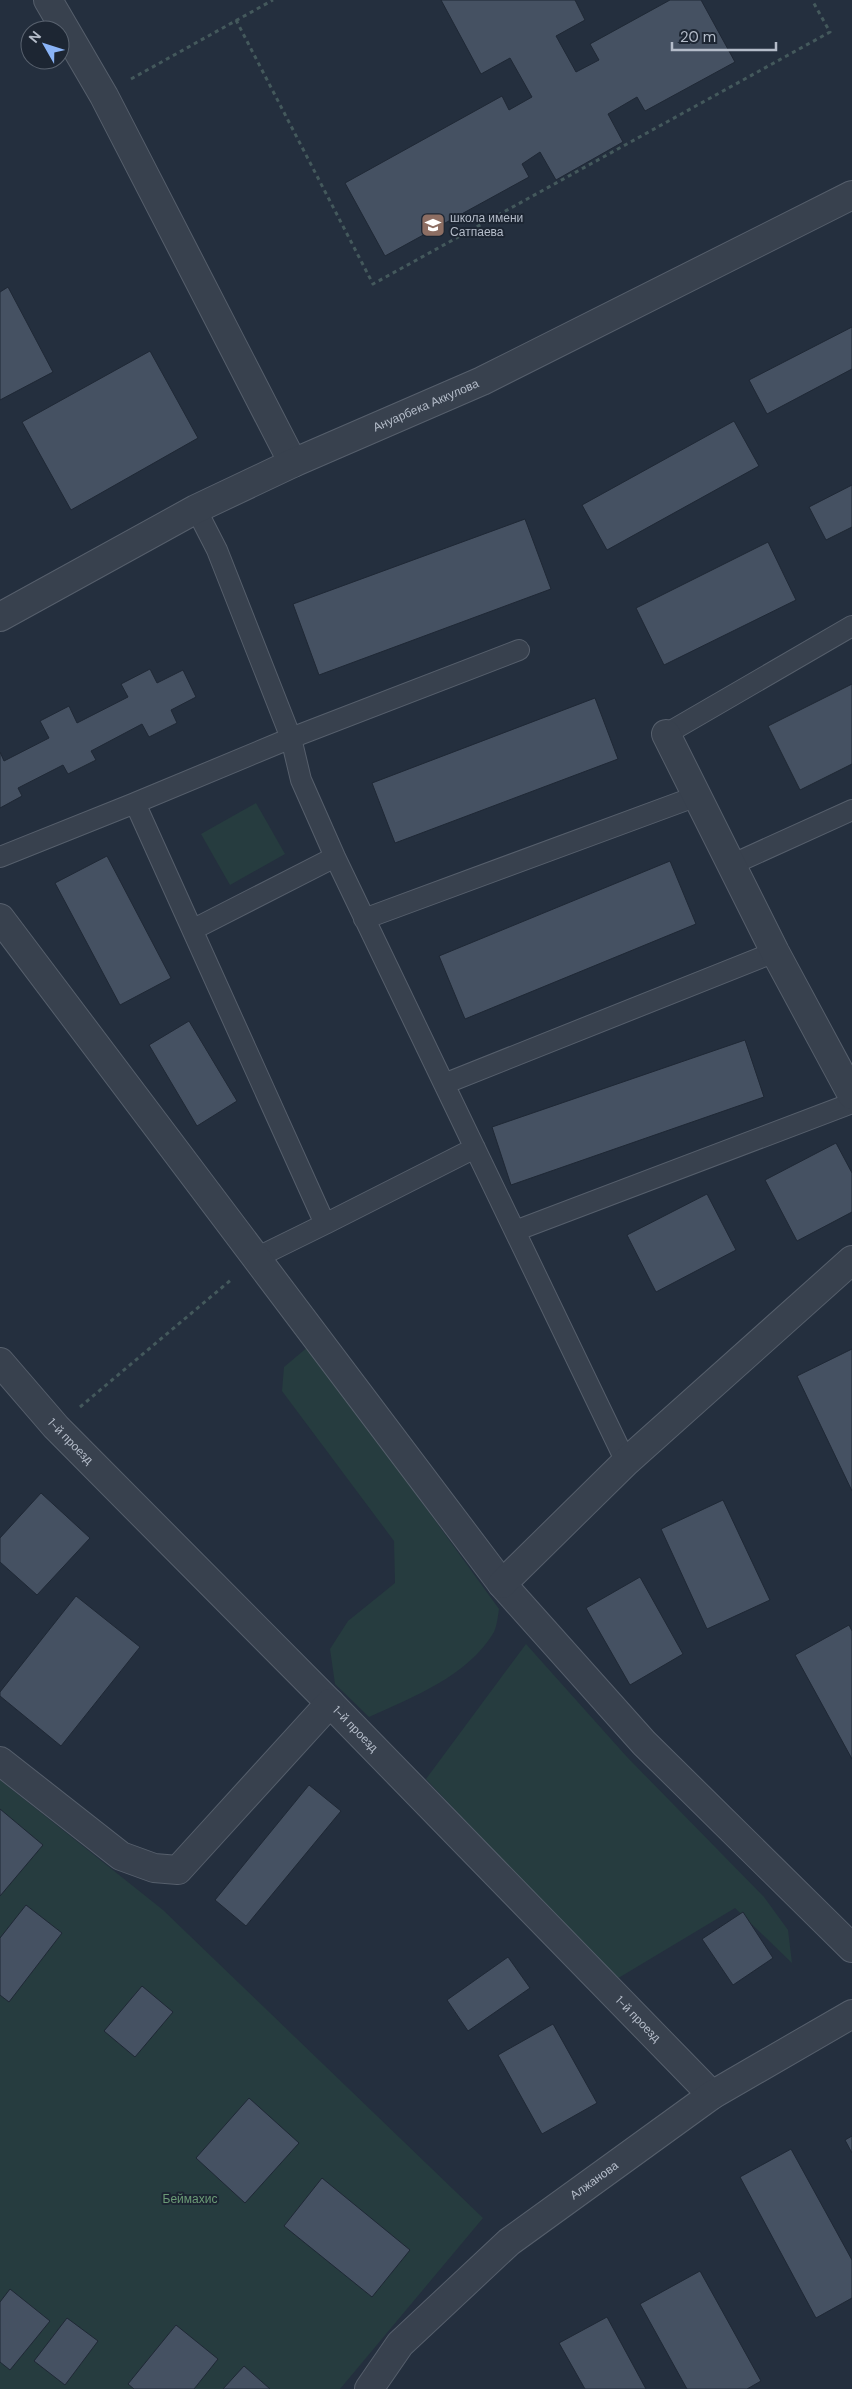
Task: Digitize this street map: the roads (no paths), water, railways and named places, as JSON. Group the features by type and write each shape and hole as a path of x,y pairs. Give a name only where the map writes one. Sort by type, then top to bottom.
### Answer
{"street":[{"path":"48,0 104,96 293,463"},
{"name":"Ануарбека Аккулова","path":"0,616 196,509 293,463 482,381 852,195"},
{"path":"666,734 733,864 775,952 852,1095"},
{"path":"0,918 258,1257 502,1584 644,1743 852,1948"},
{"path":"502,1584 626,1462 851,1262"},
{"name":"1-й проезд","path":"0,1362 56,1427 330,1703 712,2095"},
{"path":"0,1761 121,1856 154,1868 178,1870 330,1703"},
{"name":"Алжанова","path":"370,2389 400,2344 509,2242 712,2095 852,2014"}],"lane":[{"path":"196,509 217,550 291,738 301,780 335,857 626,1462"},
{"path":"666,734 852,626"},
{"path":"0,857 291,738 519,650"},
{"path":"364,919 697,796"},
{"path":"135,803 194,929 325,1224"},
{"path":"733,864 852,810"},
{"path":"194,929 335,857"},
{"path":"444,1084 775,952"},
{"path":"515,1231 852,1103"},
{"path":"258,1257 475,1148"}],"place":[{"name":"школа имени Сатпаева","path":"433,225"}],"park label":[{"name":"Беймахис","path":"190,2199"}]}
